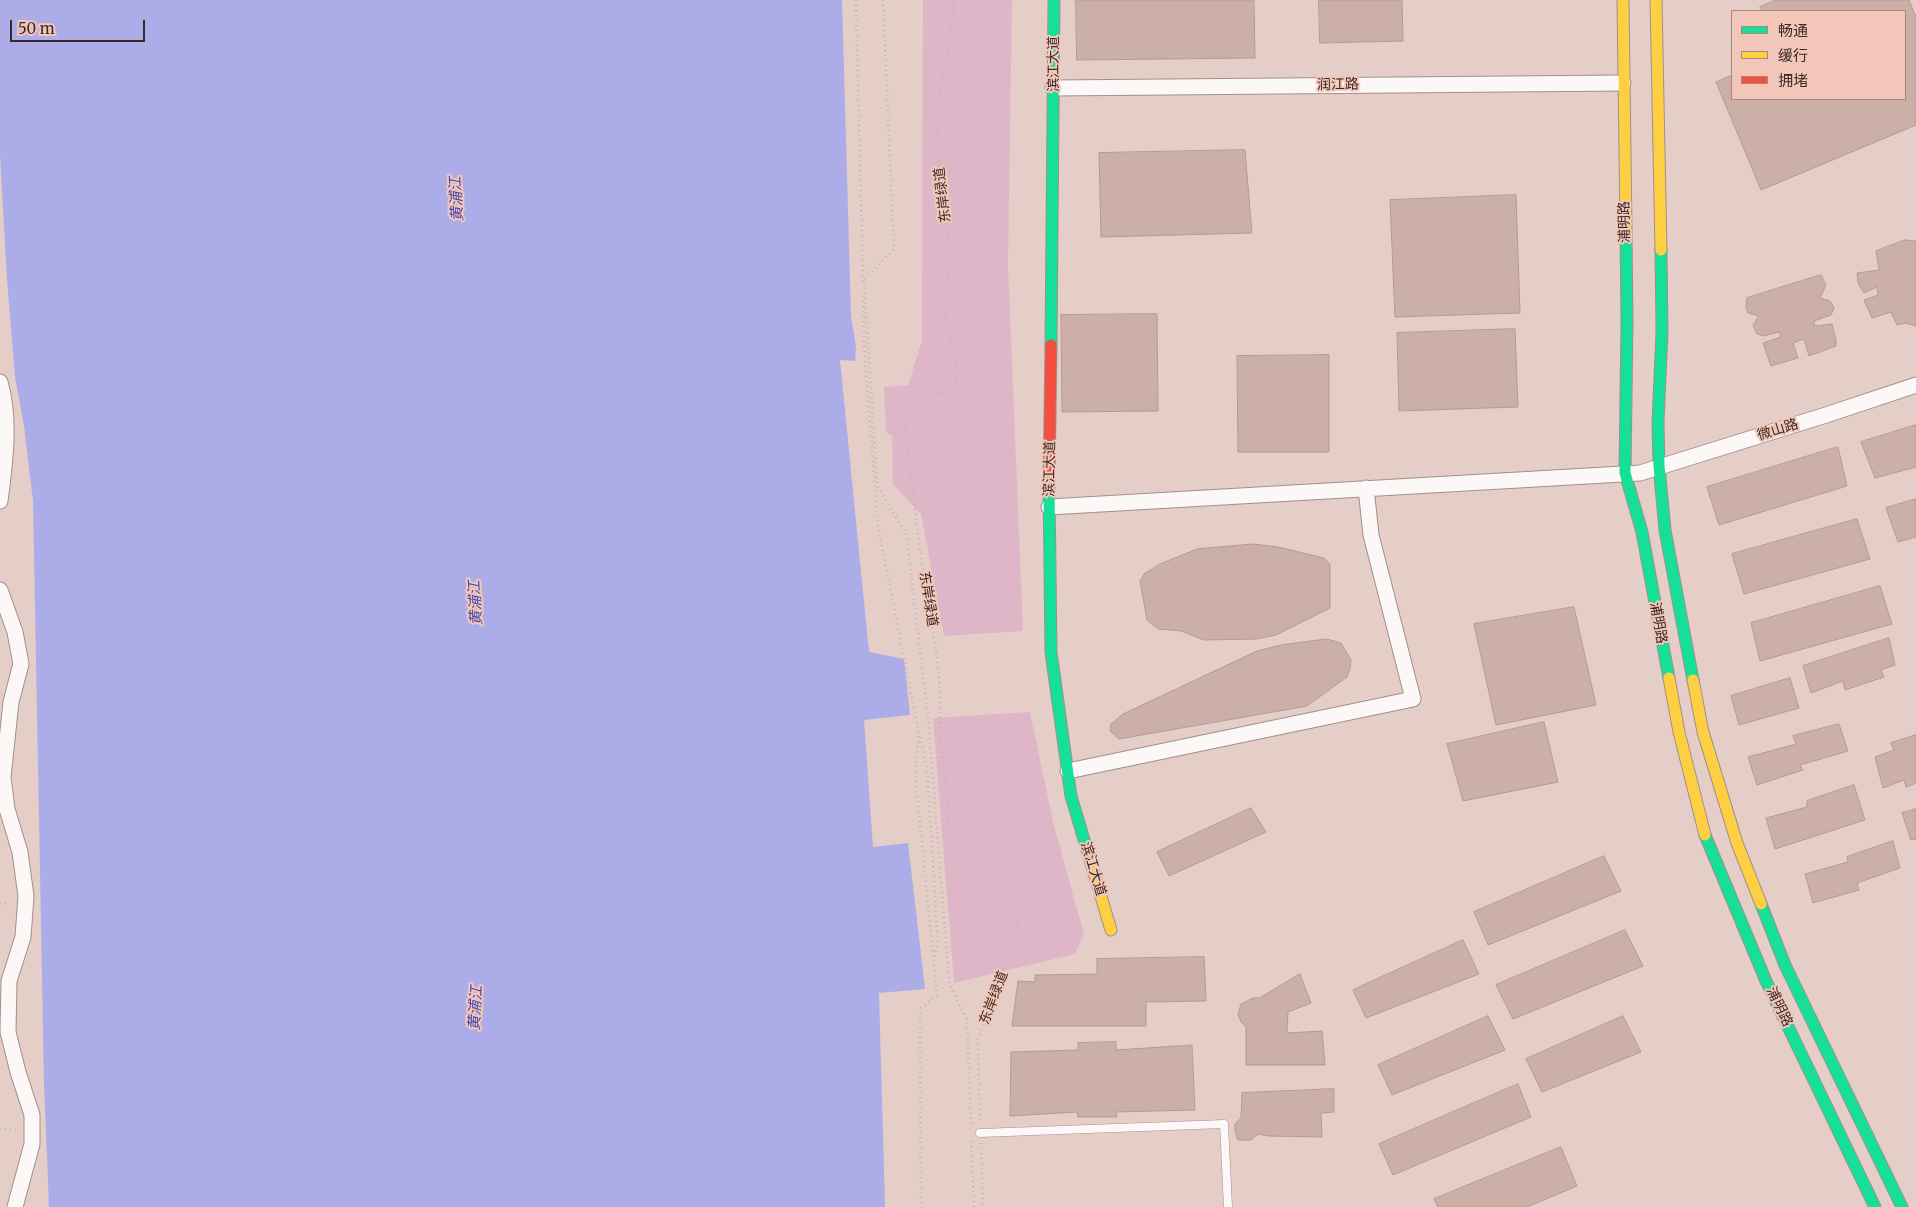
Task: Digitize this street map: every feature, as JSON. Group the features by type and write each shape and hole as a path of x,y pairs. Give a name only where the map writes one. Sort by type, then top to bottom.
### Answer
{"main road":[{"name":"滨江大道","path":"1054,0 1049,507 1051,652 1071,796 1111,930"},
{"name":"浦明路","path":"1624,0 1623,83 1627,321 1632,473 1679,732 1703,829 1742,918 1766,981 1875,1207"},
{"name":"浦明路","path":"1656,0 1662,332 1658,422 1659,466 1666,530 1703,732 1737,843 1785,965 1902,1207"}],"street":[{"name":"润江路","path":"1054,88 1623,83"},
{"path":"0,382 4,395 6,424 0,501"},
{"name":"微山路","path":"1049,507 1632,473 1826,416 1916,386"},
{"path":"1068,771 1413,699 1370,535 1366,488"},
{"path":"0,590 15,632 21,664 11,702 3,777 6,809 20,852 26,896 23,937 8,981 8,1032 18,1072 32,1115 32,1144 15,1207"}],"lane":[{"path":"980,1133 1224,1124 1228,1207"}],"path":[{"path":"856,0 864,353 878,527 927,768 938,944 934,962"},
{"path":"883,0 894,250 864,280 876,477 877,486 906,533 928,715 949,983 967,1020 971,1128"},
{"name":"东岸绿道","path":"954,0 948,47 936,106 938,159 950,259 945,315 955,362 958,392 935,394 902,407 917,528 939,670 942,744 948,799 947,838 973,864 1008,889 1018,914 1013,948 978,1039 982,1207"},
{"path":"919,734 915,773 937,995 920,1009 921,1207"},
{"path":"933,858 939,858"},
{"path":"971,1138 974,1207"}],"shaded area":[{"path":"923,0 1012,0 1008,265 1023,631 944,636 921,514 893,484 892,436 886,432 884,387 908,385 922,341"},
{"path":"1030,712 1054,826 1084,934 1075,954 954,983 933,718"}],"water":[{"name":"黄浦江","path":"0,0 842,0 851,316 856,347 855,361 840,360 869,652 904,659 910,715 864,720 873,847 908,843 925,989 879,993 885,1207 49,1207 44,1084 33,501 24,426 15,377 7,279 0,155"}],"building":[{"path":"1076,0 1254,0 1255,58 1077,60"},
{"path":"1319,0 1402,0 1403,41 1320,43"},
{"path":"1776,0 1909,0 1916,17 1916,125 1761,190 1716,82 1731,75 1731,100 1906,100 1906,10 1762,10 1760,7"},
{"path":"1245,150 1252,233 1101,237 1099,153"},
{"path":"1516,195 1520,313 1395,317 1390,200"},
{"path":"1905,240 1916,241 1915,326 1906,323 1897,325 1891,312 1872,318 1864,300 1878,295 1877,287 1864,293 1858,283 1857,273 1879,270 1876,251"},
{"path":"1821,275 1826,285 1820,298 1830,301 1834,308 1831,315 1814,321 1815,326 1832,324 1836,346 1809,356 1804,339 1793,343 1798,358 1771,366 1763,343 1781,337 1779,332 1763,336 1757,334 1753,325 1759,316 1748,313 1746,308 1747,298"},
{"path":"1157,314 1158,411 1062,412 1061,315"},
{"path":"1515,329 1518,407 1399,411 1397,333"},
{"path":"1329,355 1329,452 1238,452 1237,356"},
{"path":"1916,425 1916,467 1875,478 1861,442"},
{"path":"1838,447 1847,486 1719,525 1707,487"},
{"path":"1916,499 1916,537 1898,542 1886,508"},
{"path":"1857,519 1870,559 1744,594 1732,554"},
{"path":"1253,544 1278,547 1324,558 1330,564 1330,608 1276,635 1256,639 1204,640 1181,631 1158,629 1147,620 1140,581 1145,573 1160,564 1197,549"},
{"path":"1880,586 1892,624 1760,661 1751,623"},
{"path":"1574,607 1596,705 1496,725 1474,624"},
{"path":"1889,638 1895,665 1881,670 1884,677 1845,690 1843,681 1811,693 1803,666"},
{"path":"1327,639 1341,643 1351,660 1350,669 1347,677 1307,706 1119,739 1110,731 1111,724 1123,714 1257,651 1281,645"},
{"path":"1790,678 1799,708 1739,725 1731,696"},
{"path":"1544,722 1558,782 1463,801 1447,744"},
{"path":"1839,724 1848,751 1800,765 1803,770 1757,785 1748,757 1796,744 1793,736"},
{"path":"1916,735 1916,783 1906,787 1904,780 1883,788 1875,757 1894,750 1891,743"},
{"path":"1854,785 1865,820 1775,849 1766,818 1807,807 1807,801"},
{"path":"1251,808 1266,832 1169,876 1157,852"},
{"path":"1916,809 1916,839 1911,840 1902,813"},
{"path":"1893,841 1900,868 1857,883 1859,890 1813,903 1805,874 1848,862 1847,857"},
{"path":"1604,856 1621,891 1488,945 1474,912"},
{"path":"1625,930 1643,966 1513,1019 1496,985"},
{"path":"1463,940 1479,974 1366,1018 1353,990"},
{"path":"1204,957 1206,1001 1146,1002 1146,1026 1012,1026 1018,981 1035,982 1035,975 1097,974 1097,959"},
{"path":"1300,974 1311,1003 1288,1012 1287,1033 1322,1031 1325,1065 1246,1065 1246,1027 1241,1022 1238,1014 1241,1004 1253,998 1259,998"},
{"path":"1488,1016 1505,1050 1392,1095 1378,1065"},
{"path":"1623,1016 1641,1052 1542,1092 1526,1059"},
{"path":"1116,1042 1116,1050 1192,1045 1195,1110 1116,1112 1117,1117 1078,1117 1077,1112 1010,1116 1011,1052 1078,1050 1078,1043"},
{"path":"1518,1084 1531,1117 1393,1175 1379,1144"},
{"path":"1334,1089 1334,1112 1321,1113 1322,1137 1268,1136 1258,1134 1251,1140 1238,1140 1235,1124 1241,1118 1242,1093"},
{"path":"1561,1147 1577,1186 1527,1207 1438,1207 1434,1199"}],"traffic: fast":[{"path":"1051,345 1054,0"},
{"path":"1626,229 1625,473 1642,532 1669,678"},
{"path":"1661,250 1662,332 1658,422 1659,466 1665,530 1693,680"},
{"path":"1049,486 1051,652 1071,796 1091,863"},
{"path":"1705,835 1766,981 1875,1207"},
{"path":"1761,904 1785,965 1902,1207"}],"traffic: slow":[{"path":"1623,0 1626,229"},
{"path":"1656,0 1661,250"},
{"path":"1669,678 1679,732 1705,835"},
{"path":"1693,680 1703,732 1737,843 1761,904"},
{"path":"1091,863 1111,930"}],"traffic: jam":[{"path":"1049,486 1051,345"}]}
